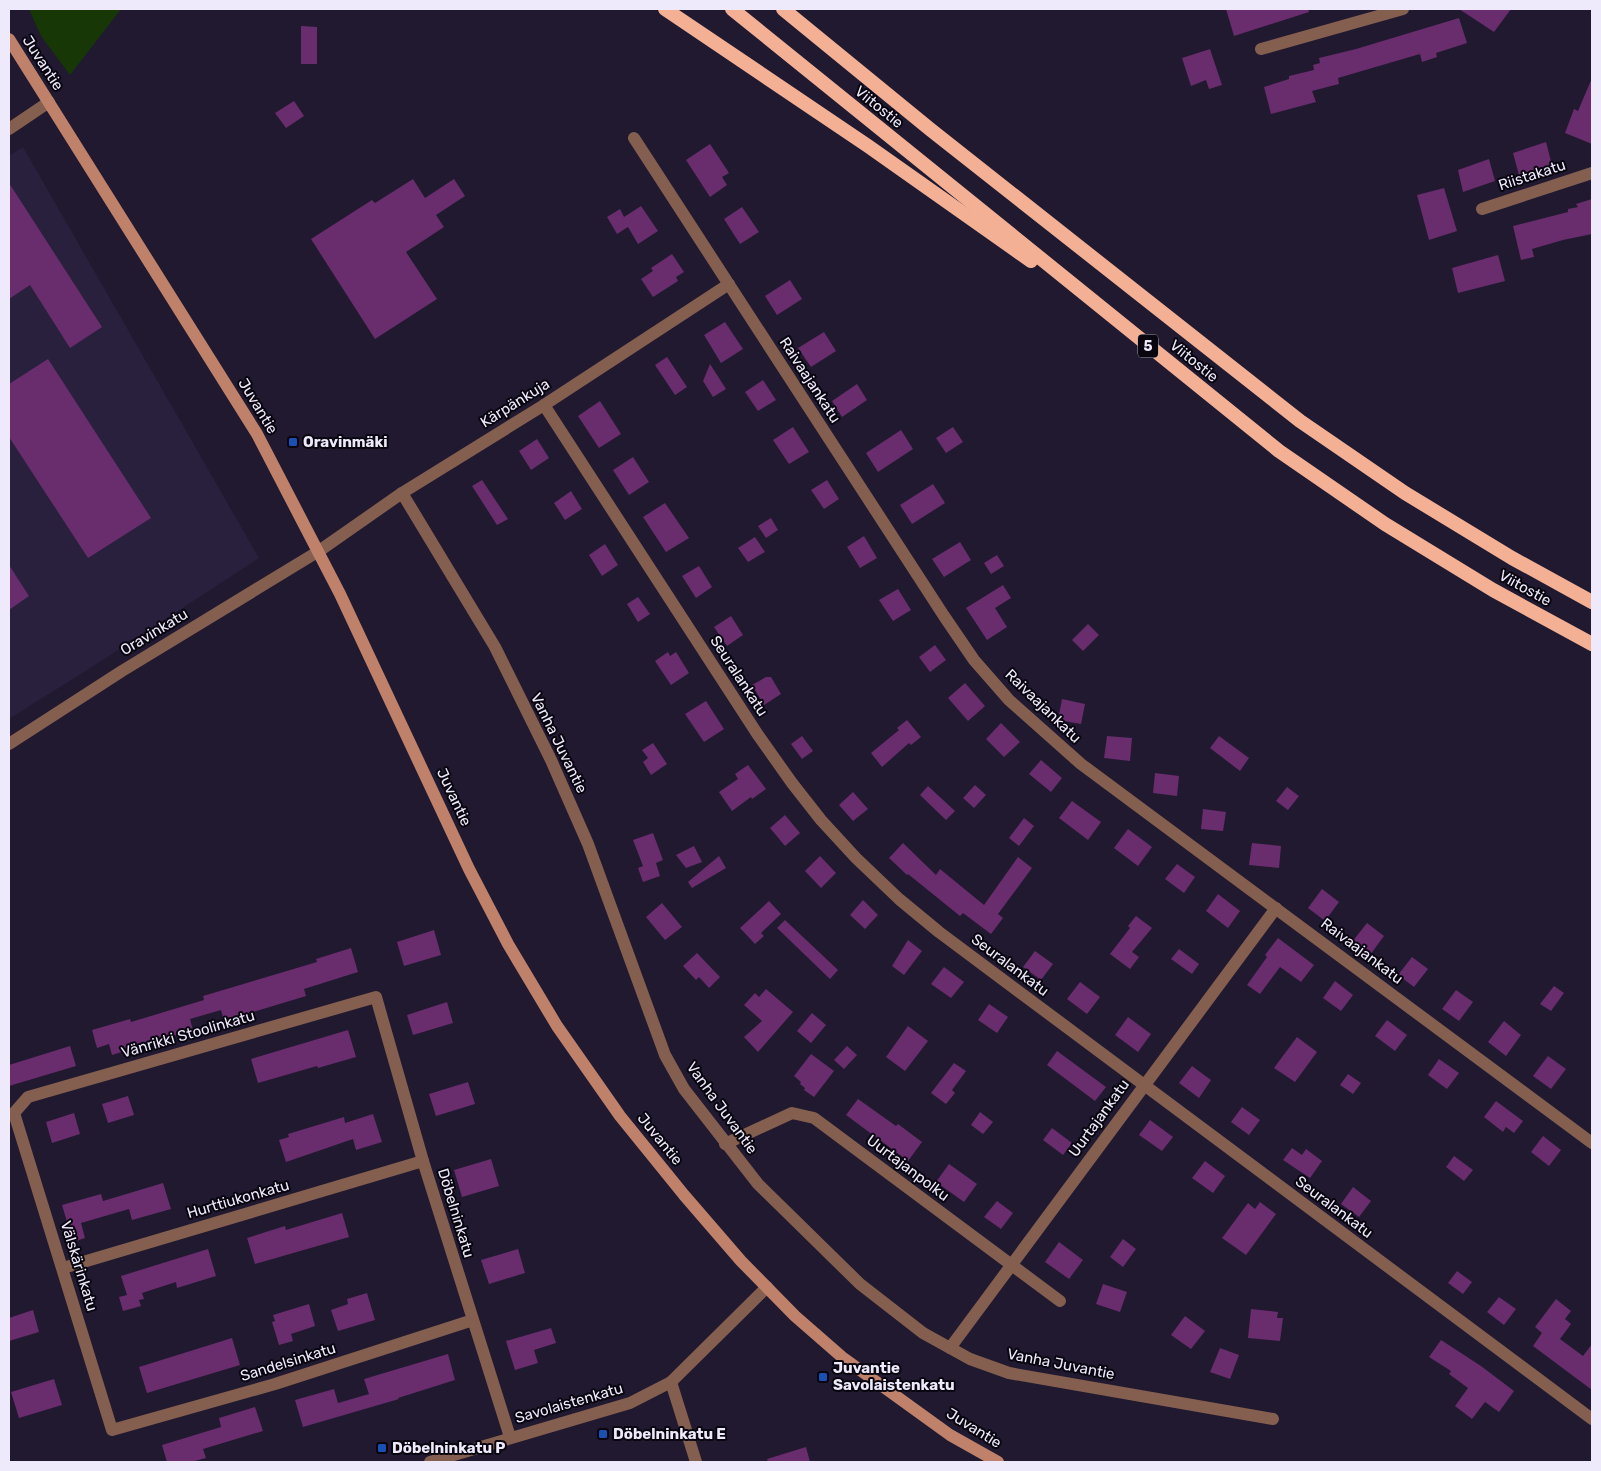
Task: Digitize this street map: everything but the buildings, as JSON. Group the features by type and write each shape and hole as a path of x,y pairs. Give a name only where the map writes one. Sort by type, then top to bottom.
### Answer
{"highway":[{"path":"665,9 784,88 985,230 1109,314"},
{"name":"Viitostie","path":"732,9 1278,451 1377,518 1494,590 1592,644"},
{"name":"Viitostie","path":"783,9 939,136 1300,421 1405,493 1512,558 1592,602"}],"main road":[{"name":"Juvantie","path":"9,39 257,434 319,551 474,877 508,944 552,1018 626,1123 684,1195 741,1261 795,1316 842,1357 950,1435 998,1462"}],"street":[{"path":"1261,49 1403,9"},
{"path":"9,129 49,102"},
{"name":"Raivaajankatu","path":"634,138 944,616 974,660 1008,700 1080,764 1592,1143"},
{"name":"Riistakatu","path":"1482,209 1592,173"},
{"name":"Kärpänkuja","path":"319,551 402,493 544,405 729,284"},
{"name":"Seuralankatu","path":"544,405 758,735 821,820 856,858 899,899 990,971 1592,1419"},
{"name":"Vanha Juvantie","path":"402,493 495,647 547,752 588,844 665,1055 684,1089 758,1184 860,1284 923,1333 970,1359 1009,1373 1274,1419"},
{"name":"Oravinkatu","path":"9,744 122,671 319,551"},
{"name":"Uurtajankatu","path":"950,1348 1276,908"},
{"name":"Vänrikki Stoolinkatu","path":"14,1112 28,1097 376,997"},
{"name":"Döbelninkatu","path":"376,997 423,1162 510,1437"},
{"name":"Välskärinkatu","path":"14,1112 112,1430"},
{"name":"Uurtajanpolku","path":"725,1144 792,1113 814,1118 1060,1301"},
{"name":"Hurttiukonkatu","path":"63,1268 423,1162"},
{"name":"Savolaistenkatu","path":"430,1462 630,1403 670,1382 767,1287"},
{"name":"Sandelsinkatu","path":"112,1430 275,1384 473,1320"},
{"path":"670,1382 696,1462"}],"shaded area":[{"path":"23,147 259,558 9,719 9,156"}],"green space":[{"path":"29,9 121,9 70,75 41,36"}],"place":[{"name":"Oravinmäki","path":"293,442"},
{"name":"Juvantie Savolaistenkatu","path":"823,1377"},
{"name":"Döbelninkatu E","path":"603,1434"},
{"name":"Döbelninkatu P","path":"382,1448"}]}
